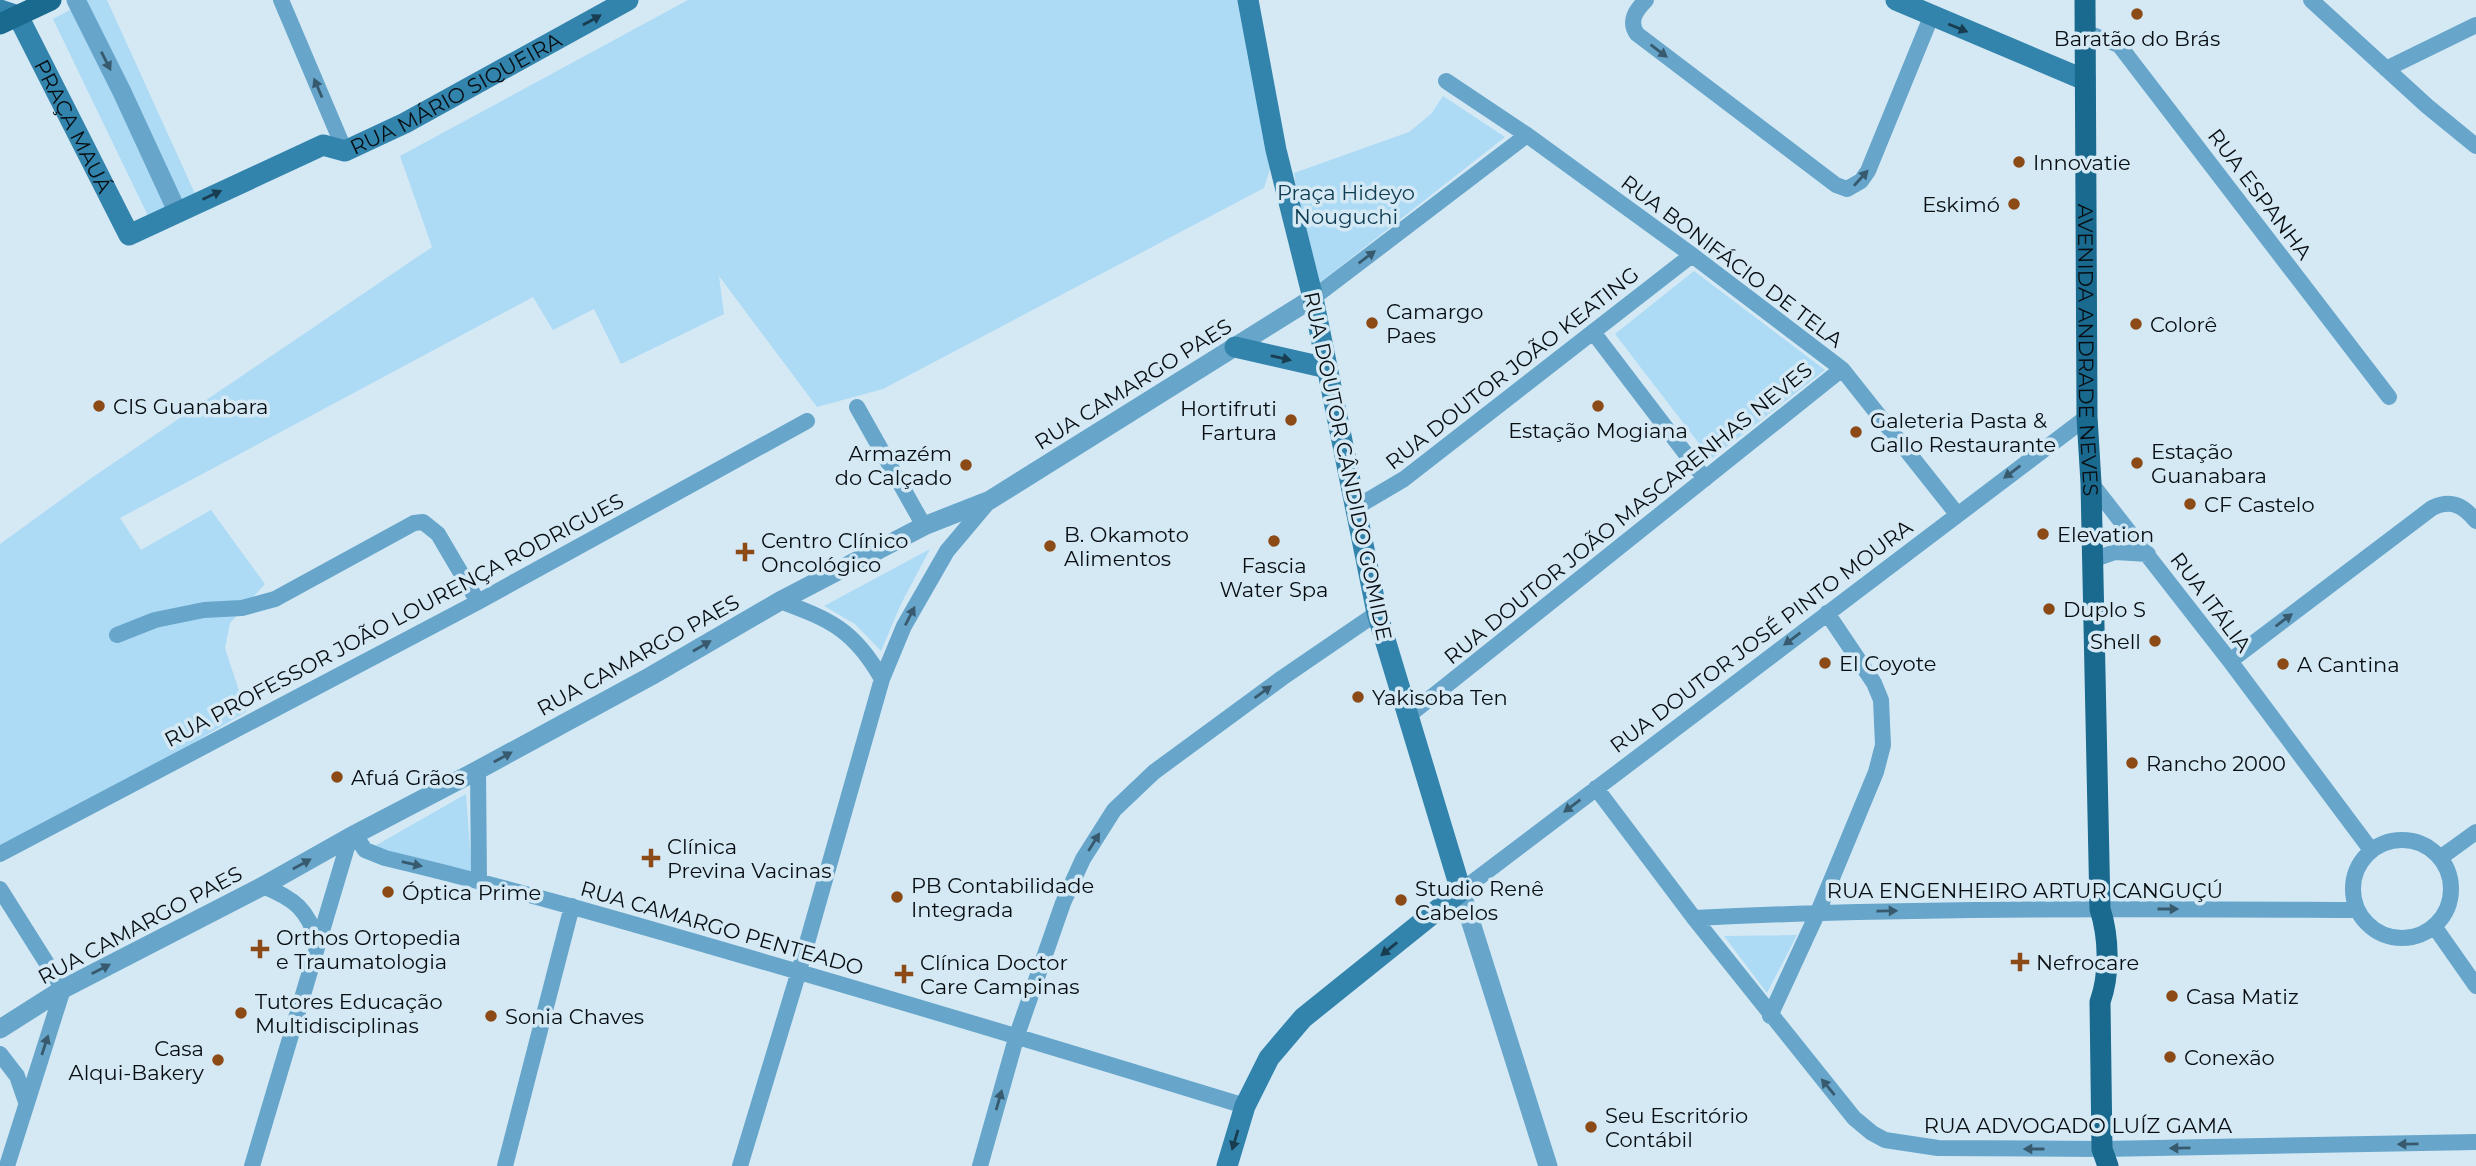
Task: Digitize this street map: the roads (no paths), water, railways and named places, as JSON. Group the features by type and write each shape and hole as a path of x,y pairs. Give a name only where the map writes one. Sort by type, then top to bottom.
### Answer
{"main road":[{"path":"6,17 51,0"},
{"name":"RUA MÁRIO SIQUEIRA","path":"129,234 323,145 345,150 405,123 628,0"},
{"name":"RUA DOUTOR CÂNDIDO GOMIDE","path":"1248,0 1276,150 1313,298 1377,613 1461,891"},
{"path":"1896,0 2085,80"},
{"name":"AVENIDA ANDRADE NEVES","path":"2085,0 2087,417 2091,482 2100,909 2105,926 2106,986 2100,1002 2102,1160"},
{"name":"PRAÇA MAUÁ","path":"6,17 129,234"},
{"path":"1235,347 1327,368"},
{"path":"1227,1166 1245,1107 1269,1058 1303,1018 1461,891"}],"street":[{"path":"76,0 177,211"},
{"path":"281,0 345,150"},
{"path":"1646,0 1633,18 1637,34 1836,185 1847,189 1861,181 1868,172 1931,17"},
{"path":"2311,0 2427,106 2476,146"},
{"path":"2386,69 2476,25"},
{"name":"RUA ESPANHA","path":"2085,32 2119,46 2389,397"},
{"name":"RUA BONIFÁCIO DE TELA","path":"1446,81 1527,135 1842,369 1957,514"},
{"name":"RUA CAMARGO PAES","path":"0,1029 63,989 263,886 478,770 651,676 780,601 924,526 990,500 1313,298 1527,135"},
{"name":"RUA DOUTOR JOÃO KEATING","path":"1355,508 1404,479 1692,255"},
{"path":"1593,332 1705,479"},
{"name":"RUA DOUTOR JOÃO MASCARENHAS NEVES","path":"1408,716 1842,369"},
{"path":"857,407 924,526"},
{"name":"RUA DOUTOR JOSÉ PINTO MOURA","path":"1461,891 2087,417"},
{"name":"RUA PROFESSOR JOÃO LOURENÇA RODRIGUES","path":"0,854 478,602 807,421"},
{"name":"RUA ITÁLIA","path":"2091,482 2230,661 2371,850"},
{"path":"740,1166 882,679 905,626 947,551 990,500"},
{"path":"2230,661 2432,508 2443,503 2453,503 2474,518"},
{"path":"117,635 155,620 204,610 242,608 275,599 414,523 424,522 438,534 478,602"},
{"path":"2092,560 2115,552 2148,554"},
{"path":"780,601 816,614 846,632 868,654 882,679"},
{"path":"980,1166 1017,1035 1063,904 1083,859 1114,810 1154,772 1282,678 1377,613"},
{"path":"1770,1016 1818,912 1875,772 1883,745 1881,700 1874,683 1827,613"},
{"path":"478,770 479,880"},
{"name":"RUA ADVOGADO LUÍZ GAMA","path":"1596,788 1770,1016 1854,1118 1885,1140 1938,1148 2102,1160 2476,1142"},
{"path":"2440,858 2476,832"},
{"path":"252,1166 352,836"},
{"name":"RUA CAMARGO PENTEADO","path":"352,836 366,852 479,880 799,971 1017,1035 1245,1107"},
{"path":"2407,840 2420,843 2440,858 2448,872 2451,886 2444,915 2434,926 2414,936 2392,937 2372,927 2357,909 2353,897 2356,871 2371,850 2382,844 2407,840"},
{"path":"263,886 284,894 297,903 312,923 318,942"},
{"path":"0,889 63,989 7,1166"},
{"name":"RUA DOUTOR CÂNDIDO GOMIDE","path":"1461,891 1548,1166"},
{"path":"505,1166 572,906"},
{"name":"RUA ENGENHEIRO ARTUR CANGUÇÚ","path":"1694,918 1818,912 2357,909"},
{"path":"2434,926 2476,986"},
{"path":"0,1054 17,1076 26,1102"}],"place":[{"name":"Baratão do Brás","path":"2137,14"},
{"name":"Innovatie","path":"2019,162"},
{"name":"Eskimó","path":"2014,204"},
{"name":"Camargo Paes","path":"1372,323"},
{"name":"Colorê","path":"2136,324"},
{"name":"CIS Guanabara","path":"99,406"},
{"name":"Estação Mogiana","path":"1598,406"},
{"name":"Hortifruti Fartura","path":"1291,420"},
{"name":"Galeteria Pasta & Gallo Restaurante","path":"1856,432"},
{"name":"Estação Guanabara","path":"2137,463"},
{"name":"Armazém do Calçado","path":"966,465"},
{"name":"CF Castelo","path":"2190,504"},
{"name":"Elevation","path":"2043,534"},
{"name":"Fascia Water Spa","path":"1274,541"},
{"name":"B. Okamoto Alimentos","path":"1050,546"},
{"name":"Centro Clínico Oncológico","path":"745,552"},
{"name":"Duplo S","path":"2049,609"},
{"name":"Shell","path":"2155,641"},
{"name":"El Coyote","path":"1825,663"},
{"name":"A Cantina","path":"2283,664"},
{"name":"Yakisoba Ten","path":"1358,697"},
{"name":"Rancho 2000","path":"2132,763"},
{"name":"Afuá Grãos","path":"337,777"},
{"name":"Clínica Previna Vacinas","path":"651,858"},
{"name":"Óptica Prime","path":"388,892"},
{"name":"PB Contabilidade Integrada","path":"897,897"},
{"name":"Studio Renê Cabelos","path":"1401,900"},
{"name":"Orthos Ortopedia e Traumatologia","path":"260,949"},
{"name":"Nefrocare","path":"2020,962"},
{"name":"Clínica Doctor Care Campinas","path":"904,974"},
{"name":"Casa Matiz","path":"2172,996"},
{"name":"Tutores Educação Multidisciplinas","path":"241,1013"},
{"name":"Sonia Chaves","path":"491,1016"},
{"name":"Conexão","path":"2170,1057"},
{"name":"Casa Alqui-Bakery","path":"218,1060"},
{"name":"Seu Escritório Contábil","path":"1591,1127"}],"park label":[{"name":"Praça Hideyo Nouguchi","path":"1346,204"}]}
